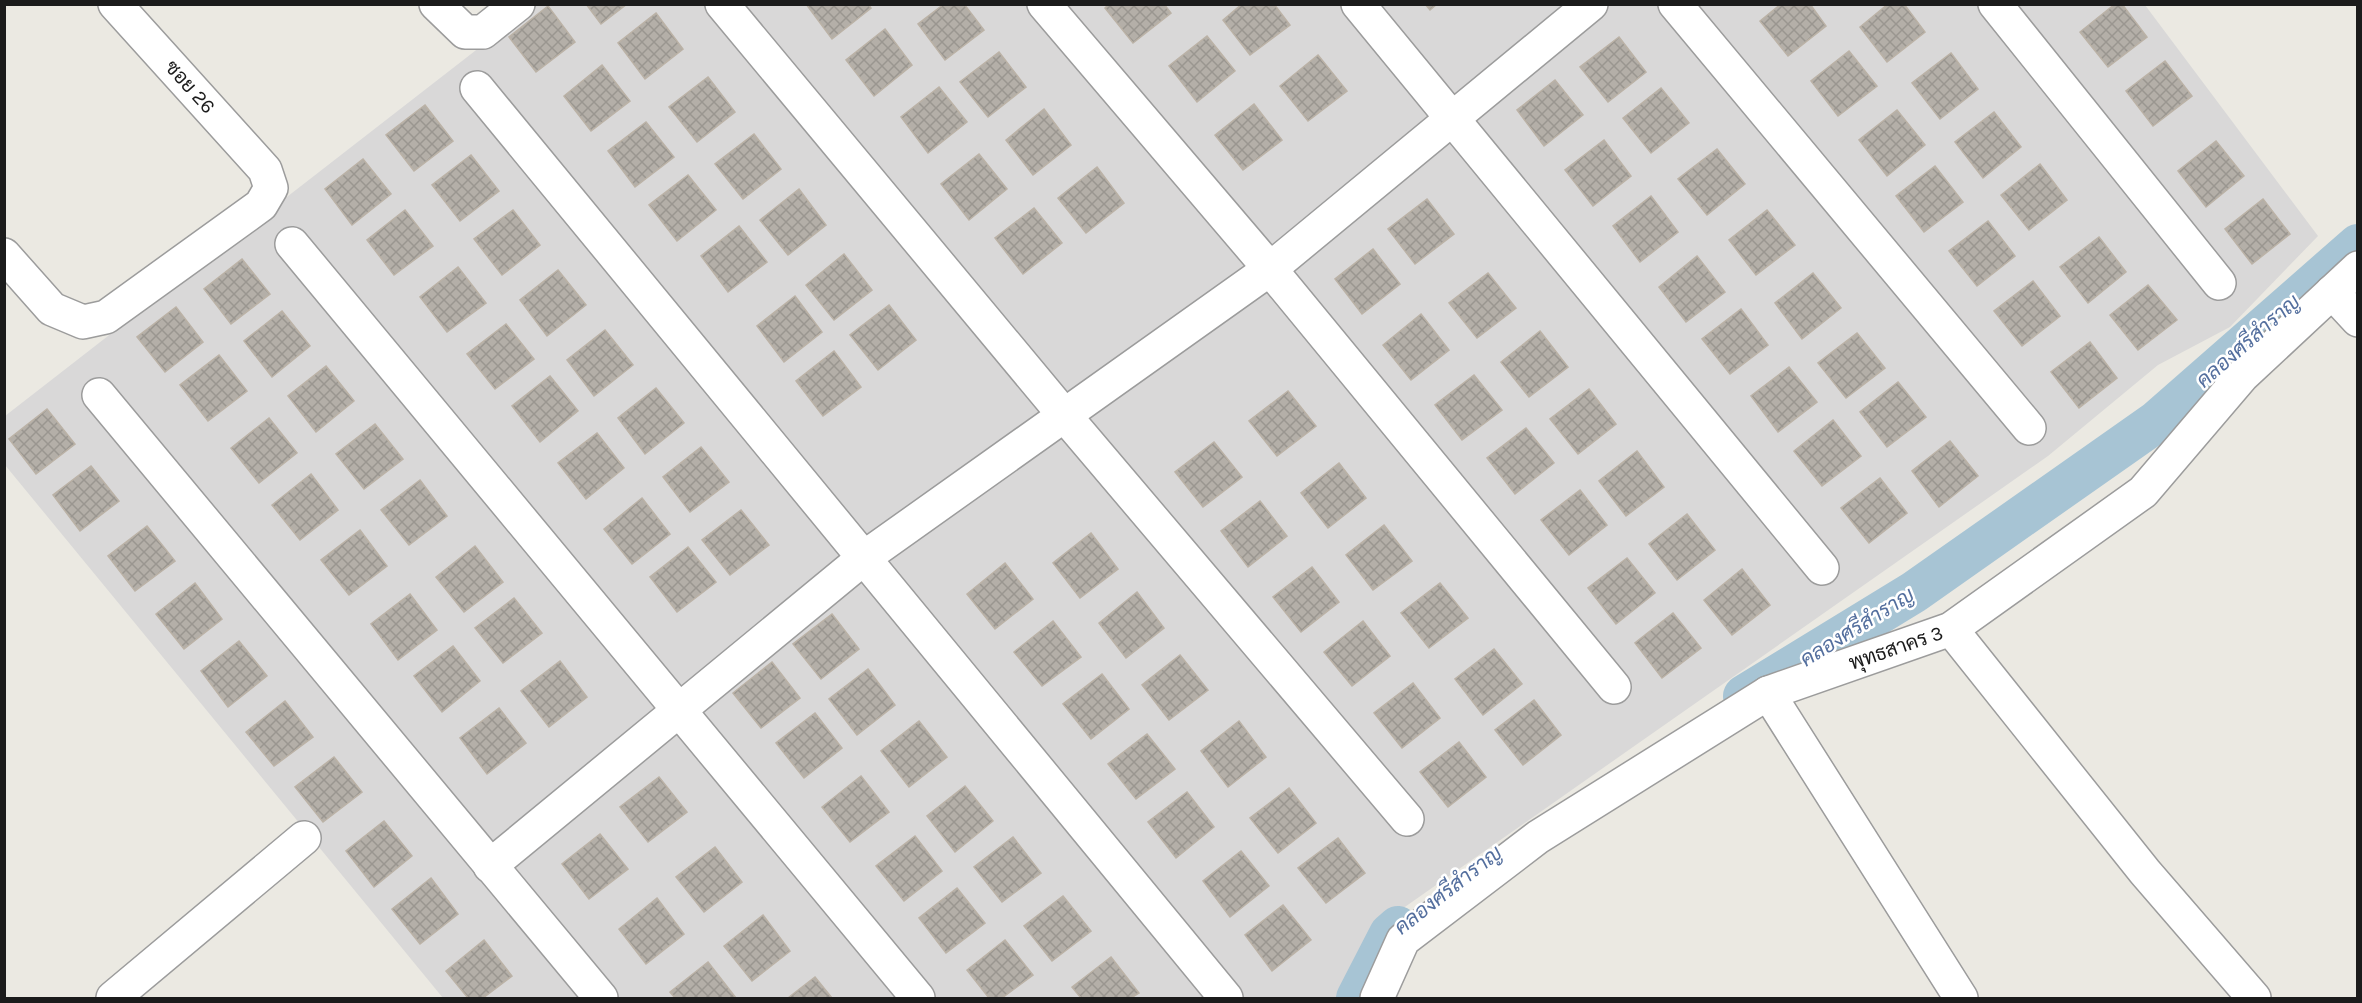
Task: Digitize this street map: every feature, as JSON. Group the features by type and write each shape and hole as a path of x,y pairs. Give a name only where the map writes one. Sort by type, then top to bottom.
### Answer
{"street":[{"name":"ซอย 26","path":"4,255 52,309 83,322 106,317 261,205 271,188 265,170 115,4"},
{"path":"444,13 465,32 483,32 518,4"},
{"path":"722,4 1065,416 1407,819"},
{"path":"1044,4 1270,269 1614,687"},
{"path":"1358,4 1822,568"},
{"path":"490,866 865,557 1270,269 1591,4"},
{"path":"1676,4 2029,428"},
{"path":"1995,4 2219,283"},
{"path":"477,88 865,557 1226,999"},
{"path":"292,244 918,999"},
{"name":"พุทธสาคร 3","path":"1377,999 1403,940 1538,837 1768,693 1952,629 2143,492 2242,375 2358,268"},
{"path":"2332,292 2358,320"},
{"path":"99,395 601,999"},
{"path":"1952,629 2145,872 2254,999"},
{"path":"1768,693 1961,999"},
{"path":"113,999 304,838"}],"shaded area":[{"path":"534,5 2145,5 2318,236 2230,327 2158,365 2048,456 1372,930 1339,998 443,998 5,465 5,416"}],"building":[{"path":"586,4 627,4 601,24"},
{"path":"806,4 868,4 871,8 832,39"},
{"path":"944,4 964,4 984,30 945,60 918,24"},
{"path":"1109,4 1164,4 1171,13 1133,43 1105,8"},
{"path":"1242,4 1274,4 1290,25 1250,55 1223,20"},
{"path":"1425,4 1437,4 1430,10"},
{"path":"1781,4 1810,4 1826,26 1788,56 1760,21"},
{"path":"1888,4 1904,4 1925,32 1887,62 1860,27"},
{"path":"2115,4 2122,4 2147,37 2108,67 2080,32"},
{"path":"548,6 575,42 536,72 509,37"},
{"path":"656,13 683,49 645,79 618,43"},
{"path":"885,29 912,65 874,96 846,60"},
{"path":"1207,36 1235,71 1197,102 1169,66"},
{"path":"1619,37 1646,72 1608,102 1580,67"},
{"path":"1849,51 1877,86 1838,116 1811,81"},
{"path":"999,52 1026,87 988,117 960,82"},
{"path":"1951,53 1978,89 1940,119 1912,83"},
{"path":"1318,55 1347,91 1308,121 1280,86"},
{"path":"2165,61 2192,96 2153,126 2126,91"},
{"path":"602,65 630,101 591,131 564,96"},
{"path":"708,77 735,112 697,142 669,107"},
{"path":"1555,80 1583,115 1544,146 1517,110"},
{"path":"939,87 967,122 928,153 901,117"},
{"path":"1661,88 1689,123 1651,153 1623,118"},
{"path":"1254,104 1282,140 1243,170 1215,135"},
{"path":"425,105 453,141 414,171 386,135"},
{"path":"1044,109 1071,145 1033,175 1006,140"},
{"path":"1897,110 1925,145 1887,176 1859,140"},
{"path":"1994,112 2021,147 1983,178 1955,142"},
{"path":"646,122 674,157 635,187 608,151"},
{"path":"754,134 781,169 743,199 715,164"},
{"path":"1604,140 1631,176 1593,206 1565,170"},
{"path":"2216,141 2244,176 2206,207 2178,171"},
{"path":"1717,149 1745,184 1707,215 1678,179"},
{"path":"979,154 1007,189 969,220 941,184"},
{"path":"471,155 499,191 460,221 432,185"},
{"path":"363,159 391,194 352,225 325,189"},
{"path":"2040,164 2067,200 2029,230 2001,195"},
{"path":"1935,166 1963,202 1924,232 1896,196"},
{"path":"1097,167 1124,203 1086,233 1058,198"},
{"path":"688,175 716,210 677,241 649,205"},
{"path":"799,189 826,225 788,255 760,220"},
{"path":"1651,196 1678,232 1640,262 1613,226"},
{"path":"1427,199 1454,234 1415,264 1388,229"},
{"path":"2263,199 2290,234 2252,264 2225,229"},
{"path":"1034,208 1062,243 1023,274 995,238"},
{"path":"405,210 433,246 394,275 367,240"},
{"path":"513,210 540,245 502,275 474,239"},
{"path":"1767,210 1795,245 1756,275 1729,240"},
{"path":"1988,221 2015,256 1977,286 1949,251"},
{"path":"739,226 767,262 728,292 701,256"},
{"path":"2099,237 2126,272 2088,303 2060,267"},
{"path":"1373,249 1400,284 1362,314 1335,279"},
{"path":"844,254 872,290 834,320 806,285"},
{"path":"1697,256 1725,292 1686,322 1659,287"},
{"path":"242,259 270,294 231,324 204,289"},
{"path":"458,267 486,303 447,332 420,297"},
{"path":"558,270 586,305 547,336 520,300"},
{"path":"1488,273 1516,308 1477,338 1449,303"},
{"path":"1813,273 1841,308 1802,339 1775,303"},
{"path":"2033,281 2060,316 2022,346 1994,311"},
{"path":"2148,285 2177,320 2138,350 2110,315"},
{"path":"795,296 822,332 784,362 757,326"},
{"path":"889,305 916,340 878,370 850,335"},
{"path":"176,307 203,342 165,372 137,337"},
{"path":"1741,309 1768,345 1730,374 1702,339"},
{"path":"282,311 310,346 272,377 244,341"},
{"path":"1421,314 1449,350 1411,380 1383,345"},
{"path":"506,324 534,359 495,389 467,354"},
{"path":"605,330 633,365 594,396 567,360"},
{"path":"1540,331 1568,367 1529,397 1501,362"},
{"path":"1857,333 1885,368 1846,398 1818,363"},
{"path":"2090,342 2117,378 2079,408 2051,372"},
{"path":"834,351 861,387 823,416 796,381"},
{"path":"219,355 247,391 208,421 180,385"},
{"path":"326,366 354,401 316,432 288,396"},
{"path":"1789,367 1817,402 1778,432 1751,396"},
{"path":"1474,375 1502,410 1462,440 1435,405"},
{"path":"550,376 578,411 540,442 512,406"},
{"path":"1898,382 1926,417 1887,447 1860,412"},
{"path":"656,388 684,423 645,454 618,418"},
{"path":"1589,389 1616,424 1578,454 1550,419"},
{"path":"1288,391 1316,426 1277,456 1249,421"},
{"path":"47,409 75,444 36,474 9,439"},
{"path":"269,418 297,453 259,483 231,448"},
{"path":"1833,420 1861,456 1822,486 1794,451"},
{"path":"375,424 403,459 364,489 336,454"},
{"path":"1526,428 1554,463 1515,494 1487,458"},
{"path":"597,433 624,468 586,499 558,463"},
{"path":"1950,441 1978,476 1939,507 1912,471"},
{"path":"1214,442 1242,477 1203,507 1175,472"},
{"path":"701,447 729,482 690,512 663,477"},
{"path":"1637,451 1664,487 1626,516 1599,481"},
{"path":"1339,463 1366,498 1328,528 1301,493"},
{"path":"91,466 119,501 80,531 53,495"},
{"path":"311,474 338,510 300,540 272,505"},
{"path":"1880,478 1907,513 1869,543 1841,508"},
{"path":"420,480 447,516 409,545 381,510"},
{"path":"1580,490 1607,525 1569,555 1541,520"},
{"path":"642,498 670,534 632,564 604,529"},
{"path":"1260,501 1287,536 1248,567 1221,531"},
{"path":"741,510 769,545 730,575 702,540"},
{"path":"1687,514 1715,550 1677,580 1649,544"},
{"path":"1384,525 1412,561 1373,590 1346,555"},
{"path":"147,526 175,561 135,591 108,556"},
{"path":"360,530 387,566 349,595 321,560"},
{"path":"1091,533 1118,569 1080,598 1053,563"},
{"path":"475,546 503,582 464,612 436,577"},
{"path":"688,547 716,582 677,612 650,577"},
{"path":"1627,558 1655,593 1616,624 1588,588"},
{"path":"1005,563 1033,599 995,629 967,594"},
{"path":"1312,567 1339,602 1301,632 1273,597"},
{"path":"1742,569 1770,605 1732,635 1704,600"},
{"path":"195,583 222,619 184,649 156,614"},
{"path":"1440,583 1468,618 1429,648 1401,613"},
{"path":"1137,592 1164,628 1126,658 1099,623"},
{"path":"410,594 437,630 398,660 371,624"},
{"path":"514,598 542,633 503,663 475,628"},
{"path":"1673,613 1701,648 1662,678 1635,643"},
{"path":"832,614 859,649 821,679 793,644"},
{"path":"1053,621 1081,657 1042,686 1014,652"},
{"path":"1363,621 1390,656 1352,686 1324,652"},
{"path":"239,641 267,676 228,707 201,671"},
{"path":"453,646 480,681 442,712 414,676"},
{"path":"1494,649 1522,684 1483,715 1455,679"},
{"path":"1180,655 1208,690 1169,720 1142,685"},
{"path":"560,661 587,697 549,727 521,691"},
{"path":"772,662 800,698 761,728 733,693"},
{"path":"868,669 895,705 857,735 829,699"},
{"path":"1102,674 1129,709 1091,739 1063,704"},
{"path":"1413,683 1440,718 1402,748 1374,713"},
{"path":"1534,700 1561,735 1523,765 1495,730"},
{"path":"285,701 313,737 274,766 246,732"},
{"path":"499,708 526,743 487,774 460,738"},
{"path":"815,713 842,748 804,778 776,743"},
{"path":"919,721 947,757 909,787 881,751"},
{"path":"1239,721 1266,757 1228,787 1201,751"},
{"path":"1147,734 1175,769 1136,799 1108,764"},
{"path":"1459,742 1486,777 1448,807 1420,772"},
{"path":"334,757 362,792 323,822 295,787"},
{"path":"861,776 889,812 850,842 822,807"},
{"path":"659,777 687,812 648,842 620,807"},
{"path":"965,786 993,821 955,852 927,816"},
{"path":"1289,788 1316,823 1278,853 1250,818"},
{"path":"1187,792 1214,827 1176,858 1148,822"},
{"path":"384,821 412,856 374,887 346,851"},
{"path":"600,834 628,869 589,899 562,864"},
{"path":"915,836 942,871 904,901 876,866"},
{"path":"1013,837 1041,873 1002,902 974,867"},
{"path":"1338,838 1365,873 1326,903 1298,868"},
{"path":"715,847 742,882 704,912 676,877"},
{"path":"1241,851 1269,886 1230,917 1203,881"},
{"path":"431,878 458,914 420,944 392,909"},
{"path":"957,888 985,923 946,953 919,918"},
{"path":"1063,896 1091,931 1052,961 1024,926"},
{"path":"657,898 684,934 646,964 619,929"},
{"path":"1283,905 1311,940 1272,971 1245,935"},
{"path":"763,915 790,951 752,981 724,946"},
{"path":"484,940 512,976 483,998 468,998 446,971"},
{"path":"1005,940 1033,975 1002,998 989,998 967,970"},
{"path":"1111,957 1139,993 1131,998 1081,998 1072,987"},
{"path":"708,962 736,998 675,998 670,992"},
{"path":"815,977 832,998 788,998"}],"waterway":[{"name":"คลองศรีสำราญ","path":"1744,696 1914,592 2156,422 2358,245"},
{"name":"คลองศรีสำราญ","path":"1357,998 1390,934 1398,927"}]}
